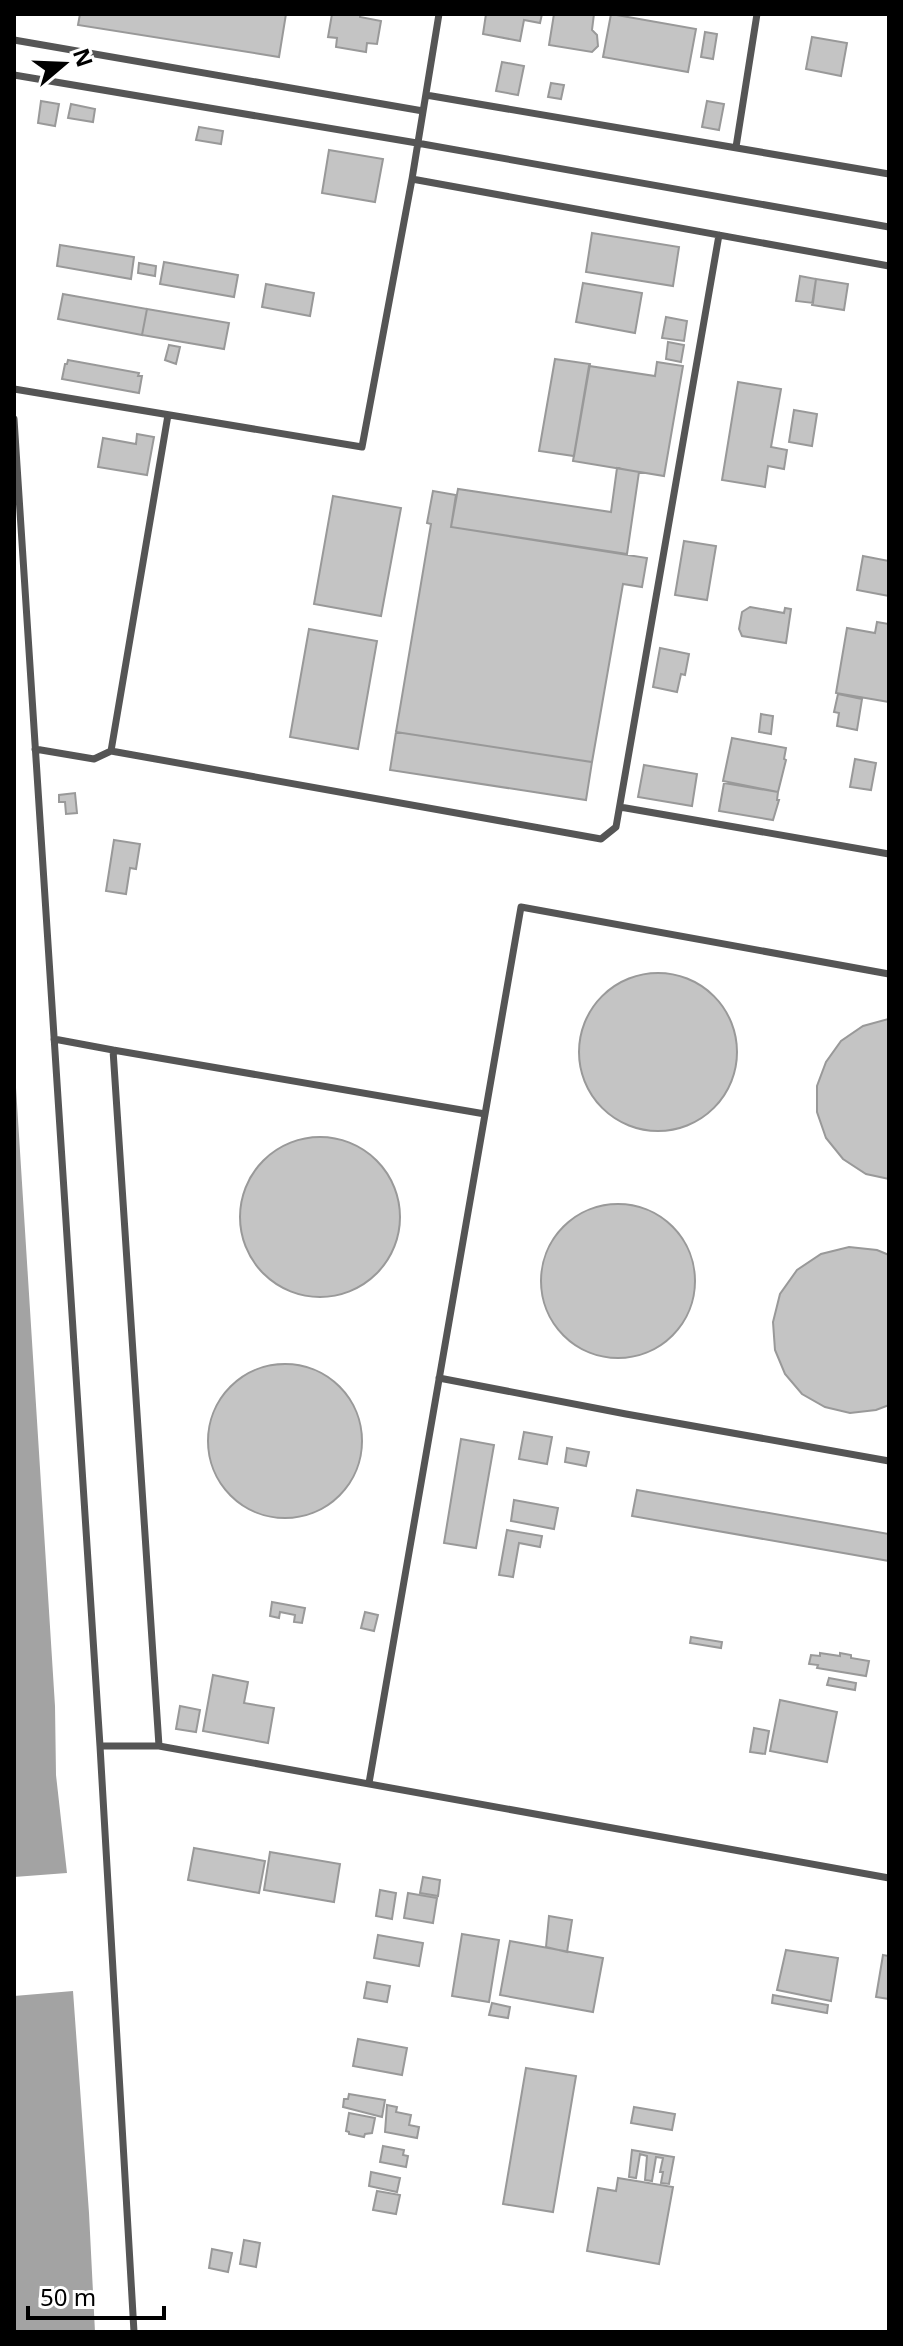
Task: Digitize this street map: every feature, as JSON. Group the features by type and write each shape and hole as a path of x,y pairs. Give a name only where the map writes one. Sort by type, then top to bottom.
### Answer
{"lane":[{"path":"14,389 362,447 439,14"},
{"path":"736,147 757,14"},
{"path":"14,40 423,111"},
{"path":"14,75 889,227"},
{"path":"426,95 889,174"},
{"path":"412,179 889,266"},
{"path":"35,749 94,759 111,751 601,839 616,827 620,807 719,235"},
{"path":"111,751 168,415"},
{"path":"14,419 100,1746 134,2332"},
{"path":"620,807 889,854"},
{"path":"369,1783 521,907 889,974"},
{"path":"54,1039 485,1114"},
{"path":"113,1050 159,1746"},
{"path":"439,1378 889,1461"},
{"path":"100,1746 159,1746 889,1878"}],"shaded area":[{"path":"14,1056 55,1706 56,1775 67,1873 14,1877"},
{"path":"73,1991 95,2332 14,2332 14,1996"}],"building":[{"path":"80,14 286,14 279,57 78,25"},
{"path":"332,14 360,14 360,17 381,21 377,44 367,43 366,52 336,47 337,38 328,37"},
{"path":"486,14 542,14 540,23 524,20 520,41 483,34"},
{"path":"554,14 594,14 592,30 597,35 598,46 592,52 549,45"},
{"path":"611,14 696,29 688,72 603,57"},
{"path":"705,32 717,34 713,59 701,57"},
{"path":"812,37 847,43 841,76 806,69"},
{"path":"502,62 524,66 518,95 496,91"},
{"path":"551,83 564,85 561,99 548,97"},
{"path":"41,101 59,104 55,126 38,123"},
{"path":"707,101 724,104 719,130 702,127"},
{"path":"71,104 95,109 93,122 68,118"},
{"path":"199,127 223,131 221,144 196,140"},
{"path":"329,150 383,159 375,202 322,193"},
{"path":"592,233 679,247 673,286 586,272"},
{"path":"60,245 134,257 131,279 57,266"},
{"path":"164,262 238,275 234,297 160,284"},
{"path":"139,263 156,266 155,276 138,273"},
{"path":"800,276 816,279 813,303 796,301"},
{"path":"816,279 848,284 844,310 812,305"},
{"path":"583,283 642,293 635,333 576,322"},
{"path":"266,284 314,293 310,316 262,307"},
{"path":"63,294 147,309 142,335 58,319"},
{"path":"147,309 229,323 224,349 142,335"},
{"path":"666,317 687,321 684,341 662,338"},
{"path":"668,342 684,345 681,362 666,359"},
{"path":"169,345 180,347 176,364 165,360"},
{"path":"555,359 590,364 574,456 539,451"},
{"path":"68,360 139,373 138,376 142,376 139,393 62,379"},
{"path":"657,362 683,366 664,476 573,461 589,366 655,376"},
{"path":"738,382 781,389 771,447 787,450 784,469 768,466 765,487 722,480"},
{"path":"794,410 817,414 812,446 789,442"},
{"path":"137,434 154,437 147,475 98,467 103,438 136,444"},
{"path":"617,468 639,472 627,554 451,527 458,489 611,512"},
{"path":"433,491 456,495 451,527 647,558 642,587 623,584 592,762 396,732 431,524 427,523"},
{"path":"333,496 401,508 381,616 314,604"},
{"path":"684,541 716,546 707,600 675,595"},
{"path":"863,556 889,561 889,596 857,590"},
{"path":"750,607 784,613 785,608 791,609 786,643 742,636 739,629 742,612"},
{"path":"877,622 889,624 889,702 836,693 847,628 875,633"},
{"path":"309,629 377,641 358,749 290,737"},
{"path":"660,648 689,654 685,675 681,674 677,692 653,687"},
{"path":"838,694 862,699 857,730 837,726 839,713 834,712"},
{"path":"761,714 773,716 771,734 759,732"},
{"path":"396,732 592,762 586,800 390,770"},
{"path":"732,738 786,748 778,792 723,781"},
{"path":"855,759 876,763 871,790 850,787"},
{"path":"644,765 697,774 692,806 638,797"},
{"path":"724,783 778,792 773,820 719,811"},
{"path":"75,793 77,813 66,814 65,802 59,802 59,795"},
{"path":"114,840 140,844 136,869 130,868 126,894 106,891"},
{"path":"658,973 688,979 714,996 731,1022 737,1052 731,1082 714,1108 688,1125 658,1131 628,1125 602,1108 585,1082 579,1052 585,1022 602,996 628,979"},
{"path":"888,1019 889,1179 866,1174 843,1159 826,1138 817,1112 817,1086 826,1062 841,1041 863,1026"},
{"path":"320,1137 351,1143 376,1161 394,1186 400,1217 394,1248 376,1273 351,1291 320,1297 289,1291 264,1273 246,1248 240,1217 246,1186 264,1161 289,1143"},
{"path":"618,1204 647,1210 672,1227 689,1252 695,1281 689,1310 672,1335 647,1352 618,1358 589,1352 564,1335 547,1310 541,1281 547,1252 564,1227 589,1210"},
{"path":"849,1247 877,1250 889,1255 889,1405 850,1413 825,1407 802,1394 785,1374 775,1350 773,1322 780,1294 797,1270 821,1254"},
{"path":"285,1364 314,1370 339,1387 356,1412 362,1441 356,1470 339,1495 314,1512 285,1518 256,1512 231,1495 214,1470 208,1441 214,1412 231,1387 256,1370"},
{"path":"524,1432 552,1437 547,1464 519,1459"},
{"path":"461,1439 494,1445 476,1548 444,1543"},
{"path":"567,1448 589,1452 586,1466 565,1462"},
{"path":"637,1490 889,1534 889,1561 632,1516"},
{"path":"514,1500 558,1508 554,1529 511,1521"},
{"path":"507,1530 542,1536 540,1547 519,1543 513,1577 499,1575"},
{"path":"272,1602 305,1608 302,1623 294,1622 295,1615 280,1612 279,1618 270,1616"},
{"path":"365,1612 378,1615 374,1631 361,1628"},
{"path":"691,1637 722,1642 721,1648 690,1643"},
{"path":"820,1653 840,1656 840,1653 869,1661 866,1676 809,1664 811,1655 820,1656"},
{"path":"213,1675 248,1682 244,1703 274,1708 268,1743 203,1731"},
{"path":"829,1678 856,1683 855,1690 827,1685"},
{"path":"780,1700 837,1712 827,1762 770,1751"},
{"path":"180,1706 200,1710 196,1732 176,1729"},
{"path":"754,1728 769,1731 765,1754 750,1752"},
{"path":"194,1848 265,1861 259,1893 188,1880"},
{"path":"270,1852 340,1864 334,1902 264,1890"},
{"path":"423,1877 440,1880 438,1896 420,1893"},
{"path":"380,1890 396,1893 392,1919 376,1916"},
{"path":"408,1893 437,1898 433,1923 404,1918"},
{"path":"549,1916 572,1920 567,1952 546,1947"},
{"path":"462,1934 499,1940 489,2002 452,1996"},
{"path":"378,1935 423,1943 419,1966 374,1958"},
{"path":"510,1941 603,1958 593,2012 500,1995"},
{"path":"786,1950 838,1958 831,2001 777,1990"},
{"path":"883,1955 889,1956 889,1999 876,1997"},
{"path":"367,1982 390,1986 387,2002 364,1998"},
{"path":"773,1995 828,2005 827,2013 772,2003"},
{"path":"492,2003 510,2007 508,2018 489,2015"},
{"path":"358,2039 407,2048 402,2075 353,2066"},
{"path":"526,2068 576,2076 553,2212 503,2204"},
{"path":"349,2094 385,2100 382,2117 343,2107 344,2099 348,2099"},
{"path":"387,2105 397,2107 396,2112 411,2115 409,2125 419,2127 417,2138 385,2132"},
{"path":"634,2107 675,2114 672,2130 631,2123"},
{"path":"349,2113 375,2118 372,2133 364,2137 349,2134 346,2131"},
{"path":"383,2146 404,2150 403,2155 408,2156 406,2167 380,2162"},
{"path":"632,2150 674,2157 669,2184 661,2183 663,2158 656,2157 652,2181 645,2180 647,2156 640,2154 636,2178 629,2177"},
{"path":"371,2172 400,2178 397,2192 369,2186"},
{"path":"618,2178 673,2187 659,2264 587,2251 598,2188 616,2191"},
{"path":"377,2191 400,2195 396,2214 373,2210"},
{"path":"244,2240 260,2243 256,2267 240,2264"},
{"path":"212,2249 232,2253 228,2272 209,2268"}]}
